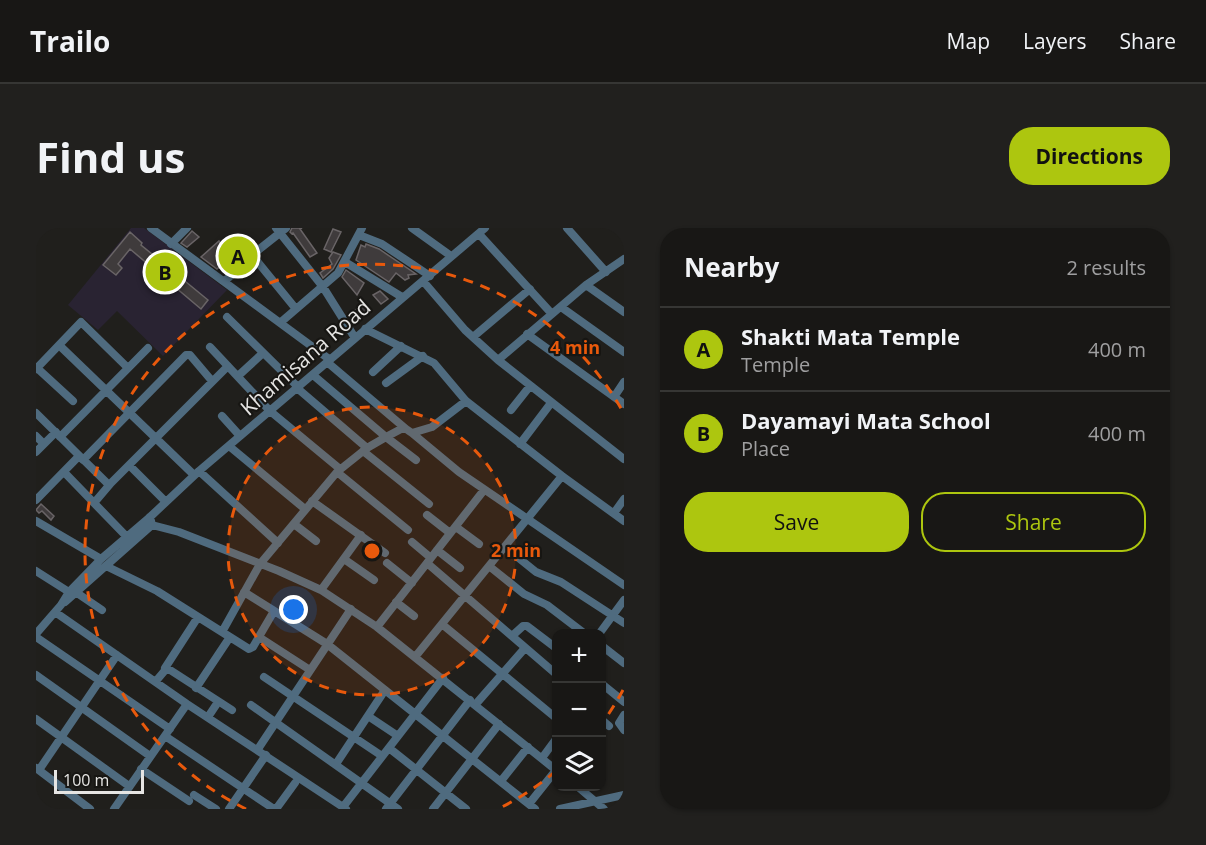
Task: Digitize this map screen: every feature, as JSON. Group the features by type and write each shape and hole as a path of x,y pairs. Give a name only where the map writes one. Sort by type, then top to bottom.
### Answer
{"street":[{"path":"151,228 281,322 453,467 624,585"},
{"path":"171,244 188,228"},
{"path":"412,228 451,256"},
{"path":"567,228 606,272"},
{"path":"617,228 624,233"},
{"path":"225,281 280,229 355,338"},
{"path":"281,322 338,273 360,231 382,244 426,279 473,337 498,360 624,459"},
{"path":"482,231 552,314"},
{"name":"Khamisana Road","path":"151,521 165,501 482,231"},
{"path":"252,255 296,309"},
{"path":"498,360 586,285 624,259"},
{"path":"345,262 402,297"},
{"path":"586,285 624,312"},
{"path":"473,337 530,289"},
{"path":"561,307 624,352"},
{"path":"226,317 365,449 429,504"},
{"path":"73,401 37,369 81,322 128,368"},
{"path":"365,329 437,365 466,401 562,476 624,520"},
{"path":"527,334 624,404"},
{"path":"59,345 156,438 278,543"},
{"path":"373,372 401,346"},
{"path":"210,347 270,411 408,530"},
{"path":"36,452 106,390 148,348"},
{"path":"238,376 263,353"},
{"path":"36,500 130,413 187,354 212,381"},
{"path":"386,383 423,356"},
{"path":"94,503 111,483 228,366"},
{"path":"313,375 416,460"},
{"path":"614,397 624,382"},
{"path":"511,410 530,387"},
{"path":"222,632 260,564 338,470 365,449 386,437 432,427 466,401"},
{"path":"520,444 551,403"},
{"path":"36,413 106,484 111,483"},
{"path":"222,417 240,436"},
{"path":"36,436 44,444"},
{"path":"229,446 305,509"},
{"path":"129,465 165,501"},
{"path":"64,472 126,536"},
{"path":"415,657 562,476"},
{"path":"377,627 484,490"},
{"path":"614,513 624,499"},
{"path":"312,501 384,553"},
{"path":"427,516 479,544"},
{"path":"73,593 101,558 126,536 151,521"},
{"path":"151,521 321,590 377,627 552,767"},
{"path":"151,521 106,566 73,593 36,635 275,809 295,783"},
{"path":"37,524 101,558"},
{"path":"294,524 316,541"},
{"path":"321,590 361,535"},
{"path":"412,542 466,595 552,671"},
{"path":"505,547 536,572 561,582 624,623"},
{"path":"437,550 460,568"},
{"path":"344,559 374,580"},
{"path":"387,563 411,583"},
{"path":"106,566 157,591 250,649 274,611"},
{"path":"489,566 524,594 547,605 580,629"},
{"path":"36,571 102,610"},
{"path":"244,592 327,644 532,806 552,776"},
{"path":"601,629 624,600"},
{"path":"396,602 414,616"},
{"path":"258,749 351,609"},
{"path":"55,612 187,704 345,808 362,782 443,678"},
{"path":"156,681 198,616"},
{"path":"443,625 552,715"},
{"path":"512,636 525,625 552,645"},
{"path":"196,688 230,637"},
{"path":"259,637 310,670"},
{"path":"389,806 444,735 525,648"},
{"path":"606,649 624,663"},
{"path":"90,809 79,806 38,769 62,738 117,655"},
{"path":"165,668 232,710"},
{"path":"36,675 150,756"},
{"path":"264,676 382,756"},
{"path":"606,687 624,702"},
{"path":"336,764 385,690"},
{"path":"208,717 218,702"},
{"path":"117,808 129,786 187,704"},
{"path":"251,705 362,782 389,806 398,809"},
{"path":"624,715 618,723 624,730"},
{"path":"368,716 398,736"},
{"path":"36,718 129,786"},
{"path":"433,809 499,724"},
{"path":"542,758 552,746"},
{"path":"501,781 528,747"},
{"path":"389,748 466,809"},
{"path":"229,809 266,755"},
{"path":"141,769 191,798 216,809"},
{"path":"583,791 604,809"},
{"path":"560,809 624,795"}],"shaded area":[{"path":"131,228 144,228 227,290 163,356 117,311 98,330 68,305"}],"building":[{"path":"292,228 302,228 300,229 317,253 310,257 290,232"},
{"path":"333,229 341,232 331,252 324,249"},
{"path":"192,231 199,237 187,247 181,243"},
{"path":"130,232 142,243 141,245 208,300 201,309 130,249 118,264 122,268 116,275 103,265"},
{"path":"219,241 231,259 240,249 244,253 228,270 224,263 217,269 201,257"},
{"path":"366,244 379,249 416,274 408,275 409,278 405,280 396,273 389,282 356,260 361,245 365,247"},
{"path":"333,252 341,255 333,269 323,278 320,273 332,264 329,258"},
{"path":"346,270 364,283 357,295 342,277"},
{"path":"380,291 388,299 381,304 373,295"},
{"path":"363,303 369,310 356,320 351,314"},
{"path":"41,504 54,516 51,520 42,511 39,513 36,510"}],"place":[{"name":"Shakti Mata Temple","path":"238,256"},
{"name":"Dayamayi Mata School","path":"165,272"}]}
